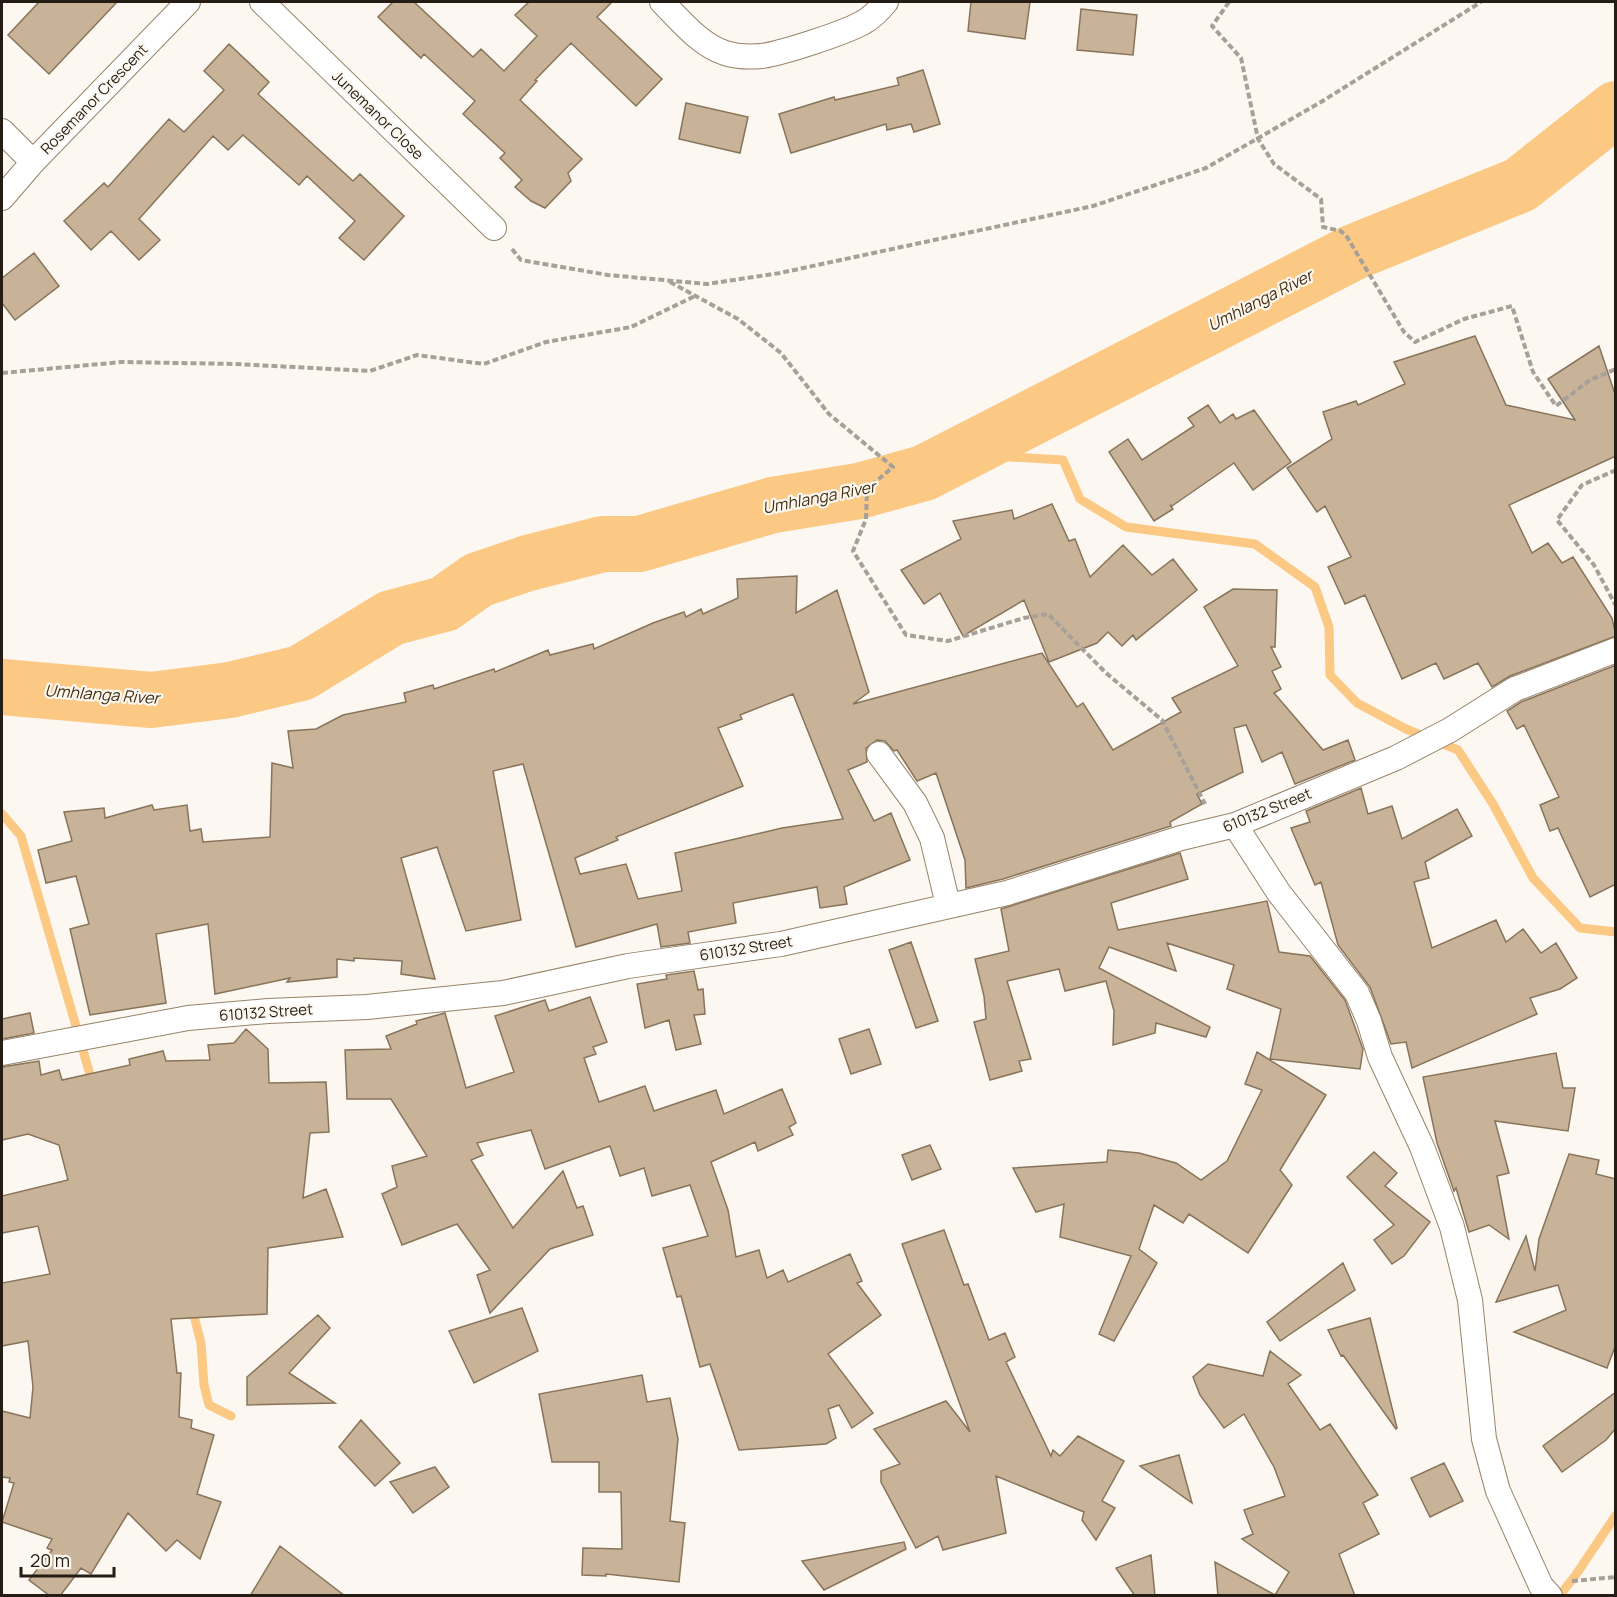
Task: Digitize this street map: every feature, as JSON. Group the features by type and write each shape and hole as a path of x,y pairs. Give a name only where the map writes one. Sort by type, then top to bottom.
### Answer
{"street":[{"name":"Rosemanor Crescent","path":"2,198 33,162 188,2"},
{"name":"Junemanor Close","path":"262,2 494,228"},
{"path":"662,2 709,45 725,53 744,57 763,56 846,30 863,23 877,13 885,2"},
{"path":"2,131 33,162"},
{"name":"610132 Street","path":"2,1053 188,1018 268,1011 367,1007 503,993 628,966 781,944 948,905 1007,894 1182,838 1226,828 1403,755 1450,730 1515,689 1616,650"},
{"path":"879,754 915,803 932,838 948,905"},
{"path":"1226,828 1357,993 1369,1021 1380,1057 1422,1147 1452,1227 1470,1300 1484,1439 1498,1491 1541,1586 1550,1596"}],"path":[{"path":"1229,2 1212,26 1241,57 1258,139 1274,164 1321,199 1323,227 1341,231 1347,237 1404,332 1415,342 1464,319 1512,306 1533,372 1556,406 1590,380 1616,369"},
{"path":"494,228 521,260 608,275 707,284 780,273 1093,206 1206,168 1248,141 1258,139 1481,2"},
{"path":"666,280 738,319 781,353 828,414 893,467 867,489 866,519 853,551 906,635 948,641 1024,618 1048,614 1106,673 1161,720 1226,828"},
{"path":"2,373 122,362 236,364 369,371 417,355 484,364 546,342 631,327 696,296"},
{"path":"1616,470 1582,485 1557,520 1594,565 1616,606"}],"building":[{"path":"39,2 117,2 49,74 8,35"},
{"path":"393,2 414,2 473,57 481,49 504,71 537,36 515,15 529,2 612,2 597,17 662,79 636,106 571,43 535,80 537,81 520,100 582,159 568,173 571,181 545,208 531,201 515,187 522,180 500,158 505,153 463,114 475,101 424,54 421,58 378,17"},
{"path":"971,2 1030,2 1025,39 968,31"},
{"path":"1081,9 1137,15 1133,55 1077,50"},
{"path":"229,44 269,82 258,94 353,181 360,174 404,216 364,260 339,238 355,221 307,176 299,185 243,135 228,150 213,136 139,219 160,240 139,260 111,231 91,250 64,221 104,183 108,187 169,119 184,132 224,90 204,71"},
{"path":"923,70 940,124 914,132 911,124 887,130 886,124 791,153 779,114 834,97 835,100 899,85 897,78"},
{"path":"686,103 748,117 740,153 679,139"},
{"path":"34,253 59,286 15,320 2,303 2,278"},
{"path":"1475,336 1506,405 1575,420 1548,379 1599,346 1616,397 1616,456 1509,505 1532,553 1548,543 1562,563 1573,557 1612,618 1616,636 1510,676 1492,687 1478,663 1444,679 1436,663 1402,679 1365,595 1345,604 1328,567 1351,557 1325,506 1317,512 1287,468 1332,439 1323,412 1356,401 1358,405 1405,384 1394,362"},
{"path":"1208,405 1220,423 1233,414 1236,419 1254,410 1291,462 1253,490 1234,463 1172,506 1170,505 1173,509 1154,521 1109,452 1128,439 1142,460 1194,426 1188,418"},
{"path":"1052,504 1069,541 1075,539 1090,577 1123,545 1152,575 1173,559 1197,590 1136,640 1133,635 1122,646 1108,632 1097,643 1049,662 1024,600 963,636 940,593 924,604 901,570 961,539 953,521 1012,510 1014,519"},
{"path":"797,576 796,613 837,590 869,692 853,704 1042,653 1077,707 1083,703 1113,750 1181,712 1172,698 1238,666 1204,607 1233,589 1277,590 1275,647 1271,647 1281,667 1272,671 1281,689 1274,693 1323,750 1348,740 1355,760 1295,784 1282,752 1262,762 1246,725 1234,728 1243,772 1197,794 1202,804 1170,822 1171,826 1003,879 966,888 965,860 936,773 917,781 897,750 894,751 885,741 877,740 866,748 867,762 848,770 874,821 891,813 910,860 844,887 847,904 820,908 817,887 733,903 736,923 688,932 690,943 661,947 657,924 576,947 523,764 493,771 521,920 466,931 437,847 401,858 435,979 401,974 402,961 337,959 337,977 287,982 290,978 215,994 208,924 156,934 166,1003 90,1015 70,929 89,924 76,876 46,883 38,850 72,841 64,812 104,808 105,818 152,805 154,810 187,805 190,831 201,829 203,842 270,837 272,763 293,768 288,731 316,729 343,715 406,702 404,693 433,685 434,689 494,669 495,672 548,650 550,655 593,644 594,649 684,612 686,617 701,609 703,614 738,598 737,579","holes":["793,694 843,819 782,828 675,853 682,891 638,899 626,864 580,874 575,858 618,840 616,837 743,786 718,728 742,719 740,715"]},
{"path":"1616,665 1616,884 1590,897 1558,828 1550,831 1540,805 1559,797 1524,725 1517,729 1507,711 1521,702"},
{"path":"1361,788 1368,814 1392,806 1402,839 1457,809 1472,836 1425,862 1429,878 1414,882 1432,948 1496,920 1506,942 1523,929 1541,953 1556,943 1577,978 1560,989 1530,998 1537,1014 1412,1068 1406,1042 1391,1044 1370,987 1338,945 1321,882 1315,885 1291,828 1310,822 1306,811"},
{"path":"1180,853 1188,879 1111,903 1118,930 1267,901 1279,952 1310,956 1345,1000 1363,1049 1360,1069 1270,1059 1281,1009 1227,989 1234,965 1167,943 1176,971 1109,947 1099,968 1210,1027 1206,1037 1156,1023 1155,1033 1113,1045 1114,1011 1106,981 1065,991 1059,969 1007,981 1031,1059 1019,1061 1022,1071 990,1080 974,1022 986,1019 984,996 975,959 1009,951 1001,909"},
{"path":"911,942 938,1021 916,1028 889,950"},
{"path":"694,971 698,990 703,989 705,1014 694,1015 701,1044 676,1050 669,1020 645,1028 637,984 667,979 666,975"},
{"path":"590,997 607,1042 593,1047 596,1054 584,1058 599,1102 645,1086 654,1111 716,1090 724,1114 782,1089 796,1123 789,1127 793,1135 758,1151 755,1142 711,1162 728,1210 736,1257 759,1250 767,1278 783,1270 788,1282 850,1254 862,1281 857,1283 881,1315 828,1354 873,1413 852,1428 839,1405 828,1409 836,1438 826,1444 739,1450 710,1364 700,1367 681,1296 677,1297 663,1248 708,1236 690,1185 652,1196 644,1168 620,1176 610,1146 545,1169 531,1130 477,1143 483,1155 471,1160 513,1228 563,1171 577,1208 583,1206 593,1235 550,1249 490,1313 477,1275 490,1270 457,1224 402,1245 382,1194 397,1187 392,1166 427,1156 391,1099 347,1099 345,1050 391,1049 386,1036 417,1024 416,1021 445,1013 466,1088 514,1072 495,1016 545,1000 549,1011"},
{"path":"30,1013 34,1033 2,1039 2,1019"},
{"path":"246,1029 268,1049 269,1083 326,1082 329,1132 310,1133 303,1198 326,1189 343,1237 268,1248 267,1314 171,1319 177,1373 181,1373 179,1417 192,1420 191,1428 214,1435 197,1494 221,1502 200,1559 177,1540 166,1551 128,1513 91,1574 81,1568 60,1596 50,1596 29,1580 52,1550 47,1548 52,1539 2,1522 14,1483 9,1482 10,1478 2,1477 2,1411 30,1418 33,1387 28,1341 2,1346 2,1283 50,1274 38,1226 2,1233 2,1196 68,1180 59,1145 28,1134 2,1140 2,1067 39,1061 41,1075 59,1070 62,1080 130,1065 129,1059 163,1051 166,1061 210,1060 208,1045 234,1043"},
{"path":"869,1029 881,1064 851,1074 839,1039"},
{"path":"1257,1052 1326,1095 1280,1170 1292,1185 1248,1253 1189,1214 1183,1223 1154,1205 1139,1249 1157,1263 1114,1341 1099,1334 1131,1256 1060,1237 1064,1204 1036,1212 1013,1168 1107,1162 1108,1150 1139,1153 1176,1163 1201,1180 1227,1161 1262,1090 1245,1084"},
{"path":"1556,1053 1563,1088 1575,1088 1568,1131 1495,1121 1509,1173 1497,1176 1509,1239 1489,1225 1469,1232 1456,1188 1454,1191 1437,1143 1423,1077"},
{"path":"930,1145 941,1169 912,1180 902,1155"},
{"path":"1374,1152 1397,1173 1385,1186 1430,1222 1404,1256 1392,1264 1374,1240 1394,1225 1347,1177"},
{"path":"1569,1154 1599,1160 1596,1174 1616,1179 1616,1344 1607,1368 1514,1332 1566,1310 1558,1285 1496,1302 1526,1236 1535,1271 1539,1239"},
{"path":"944,1230 964,1285 968,1284 989,1340 1005,1333 1015,1357 1006,1362 1051,1456 1053,1450 1060,1456 1078,1436 1124,1461 1102,1501 1115,1508 1096,1540 1082,1520 1084,1512 996,1476 1006,1533 943,1550 938,1536 916,1548 881,1482 881,1471 900,1464 874,1429 946,1401 970,1432 902,1244"},
{"path":"1343,1263 1355,1290 1280,1341 1267,1322"},
{"path":"522,1308 538,1351 474,1383 449,1331"},
{"path":"318,1315 330,1328 289,1373 335,1403 247,1405 247,1377"},
{"path":"1370,1318 1396,1429 1343,1355 1341,1356 1328,1330"},
{"path":"1270,1351 1301,1375 1288,1384 1320,1430 1330,1424 1378,1495 1363,1503 1379,1534 1339,1554 1355,1596 1218,1596 1215,1562 1275,1595 1289,1572 1242,1539 1253,1534 1244,1510 1285,1496 1274,1467 1244,1414 1224,1428 1200,1395 1193,1377 1208,1364 1263,1376"},
{"path":"642,1375 647,1402 670,1398 678,1439 670,1521 685,1523 679,1582 606,1574 606,1576 582,1575 583,1548 622,1549 621,1492 599,1492 599,1462 552,1462 539,1394"},
{"path":"1616,1392 1616,1428 1606,1440 1562,1472 1543,1446"},
{"path":"361,1420 400,1463 375,1486 339,1447"},
{"path":"1179,1455 1192,1503 1140,1466"},
{"path":"1444,1463 1463,1501 1430,1517 1411,1478"},
{"path":"435,1467 449,1487 413,1513 390,1482"},
{"path":"904,1542 906,1549 824,1590 802,1561"},
{"path":"280,1546 345,1596 250,1596"},
{"path":"1151,1555 1155,1596 1135,1596 1116,1568"}],"waterway":[{"name":"Umhlanga River","path":"2,687 151,700 230,690 301,673 391,618 444,604 478,580 528,563 603,544 639,544 773,505 859,491 924,473 1354,252 1520,185 1616,109"},
{"path":"960,454 1063,460 1080,499 1126,527 1255,544 1315,587 1329,627 1330,675 1357,703 1406,729 1458,750 1493,804 1533,878 1580,928 1616,932"},
{"path":"2,814 21,836 93,1085"},
{"path":"192,1308 201,1343 204,1385 209,1405 231,1416"},
{"path":"1559,1596 1616,1515"}]}
